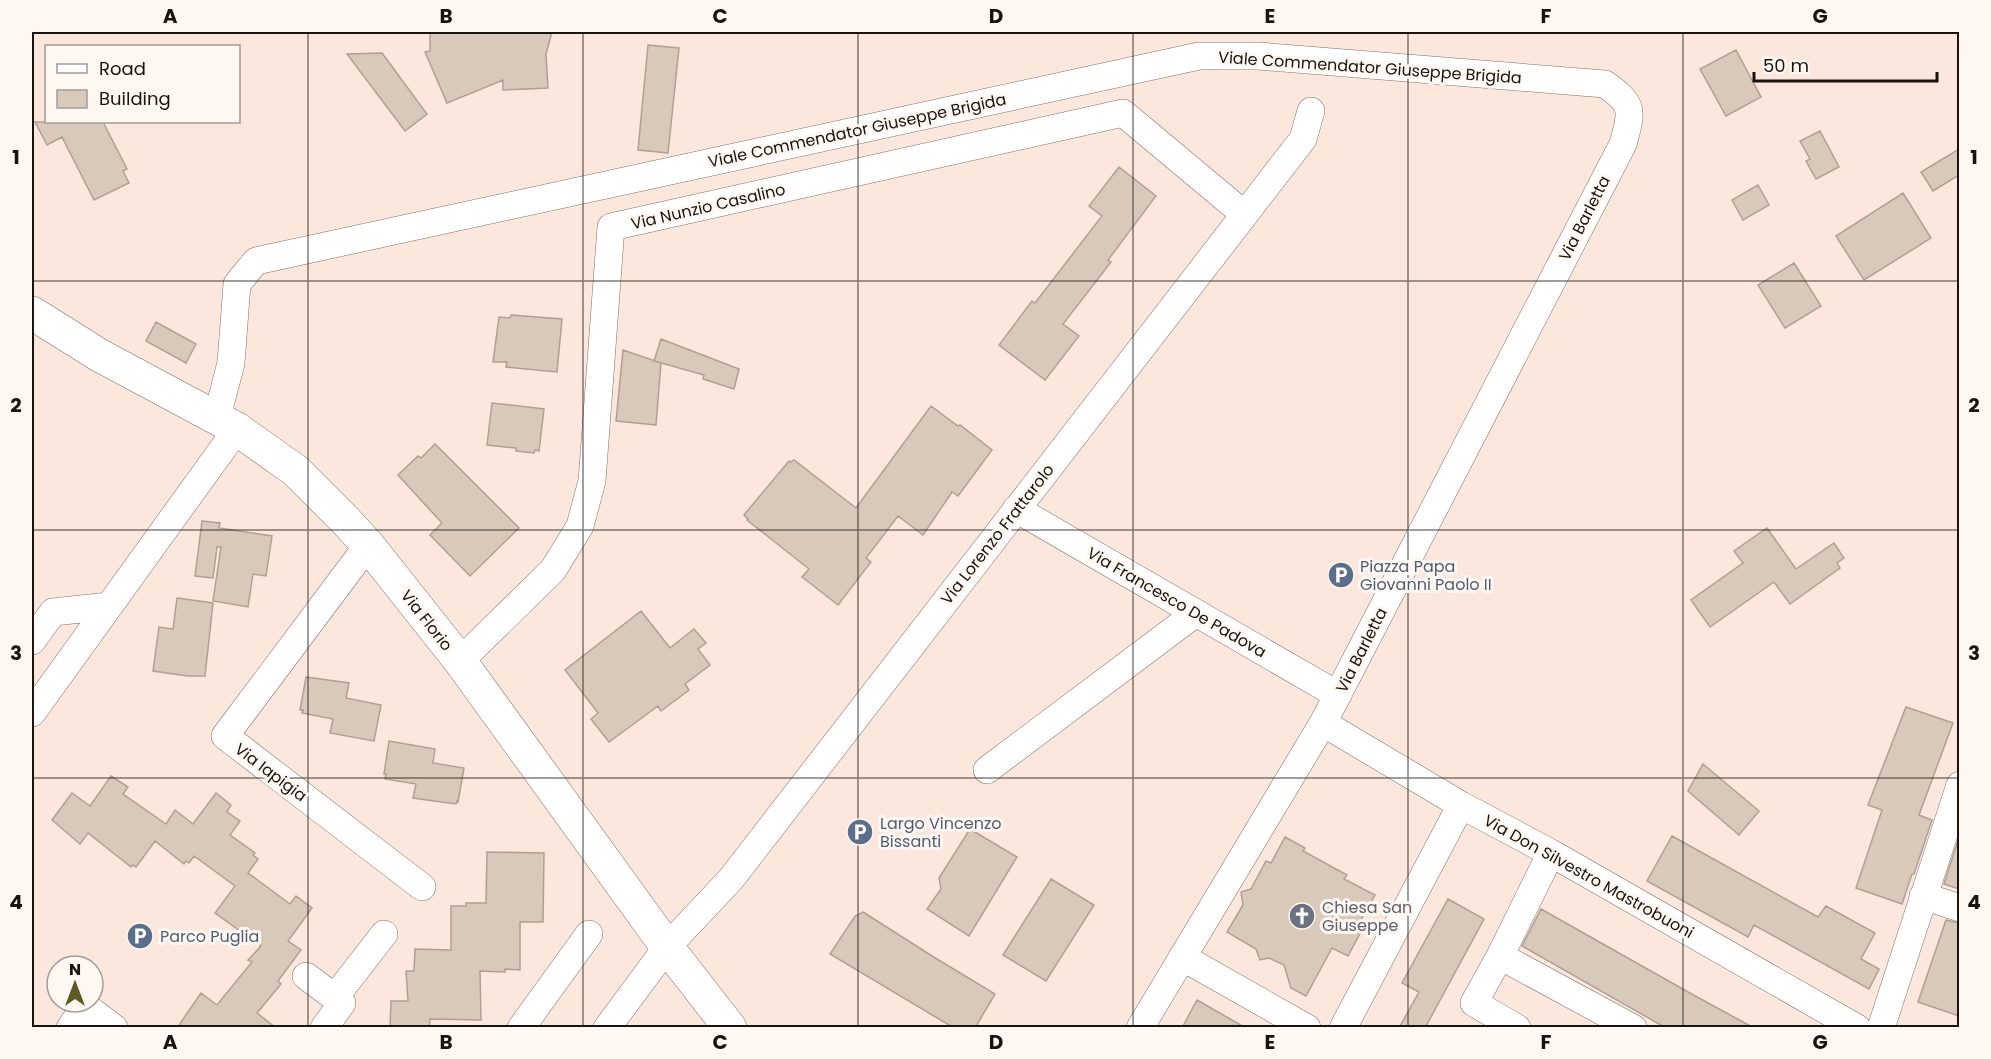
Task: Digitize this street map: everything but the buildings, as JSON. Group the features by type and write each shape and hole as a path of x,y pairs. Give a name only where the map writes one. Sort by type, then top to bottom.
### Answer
{"street":[{"name":"Viale Commendator Giuseppe Brigida","path":"227,423 237,284 256,261 1199,56 1258,56 1605,84 1624,97"},
{"name":"Via Barletta","path":"1140,1028 1338,695 1623,144 1630,117 1624,97"},
{"name":"Via Lorenzo Frattarolo","path":"607,1028 667,947 731,879 1302,139 1311,111"},
{"name":"Via Nunzio Casalino","path":"460,661 553,570 580,526 592,482 611,227 1123,113 1244,214"},
{"name":"Via Florio","path":"32,313 99,355 227,423 296,471 368,545 460,661 723,1025"},
{"path":"32,713 109,606 227,423"},
{"name":"Via Francesco De Padova","path":"1016,509 1338,695"},
{"name":"Via Iapigia","path":"368,545 225,736 422,887"},
{"path":"32,641 53,612 109,606"},
{"path":"987,770 1196,613"},
{"name":"Via Don Silvestro Mastrobuoni","path":"1323,723 1461,805 1551,853 1847,1025"},
{"path":"1881,1028 1959,785"},
{"path":"1343,1028 1461,805"},
{"path":"1517,1028 1474,1003 1551,853"},
{"path":"1923,896 1959,908"},
{"path":"335,997 384,934"},
{"path":"521,1028 590,934"},
{"path":"1500,956 1633,1028"},
{"path":"1182,957 1307,1028"},
{"path":"306,976 342,1002 324,1028"},
{"path":"77,1017 114,1028"}],"place":[{"name":"Piazza Papa Giovanni Paolo II","path":"1341,575"},
{"name":"Largo Vincenzo Bissanti","path":"860,832"},
{"name":"Chiesa San Giuseppe","path":"1302,916"},
{"name":"Parco Puglia","path":"140,936"}]}
